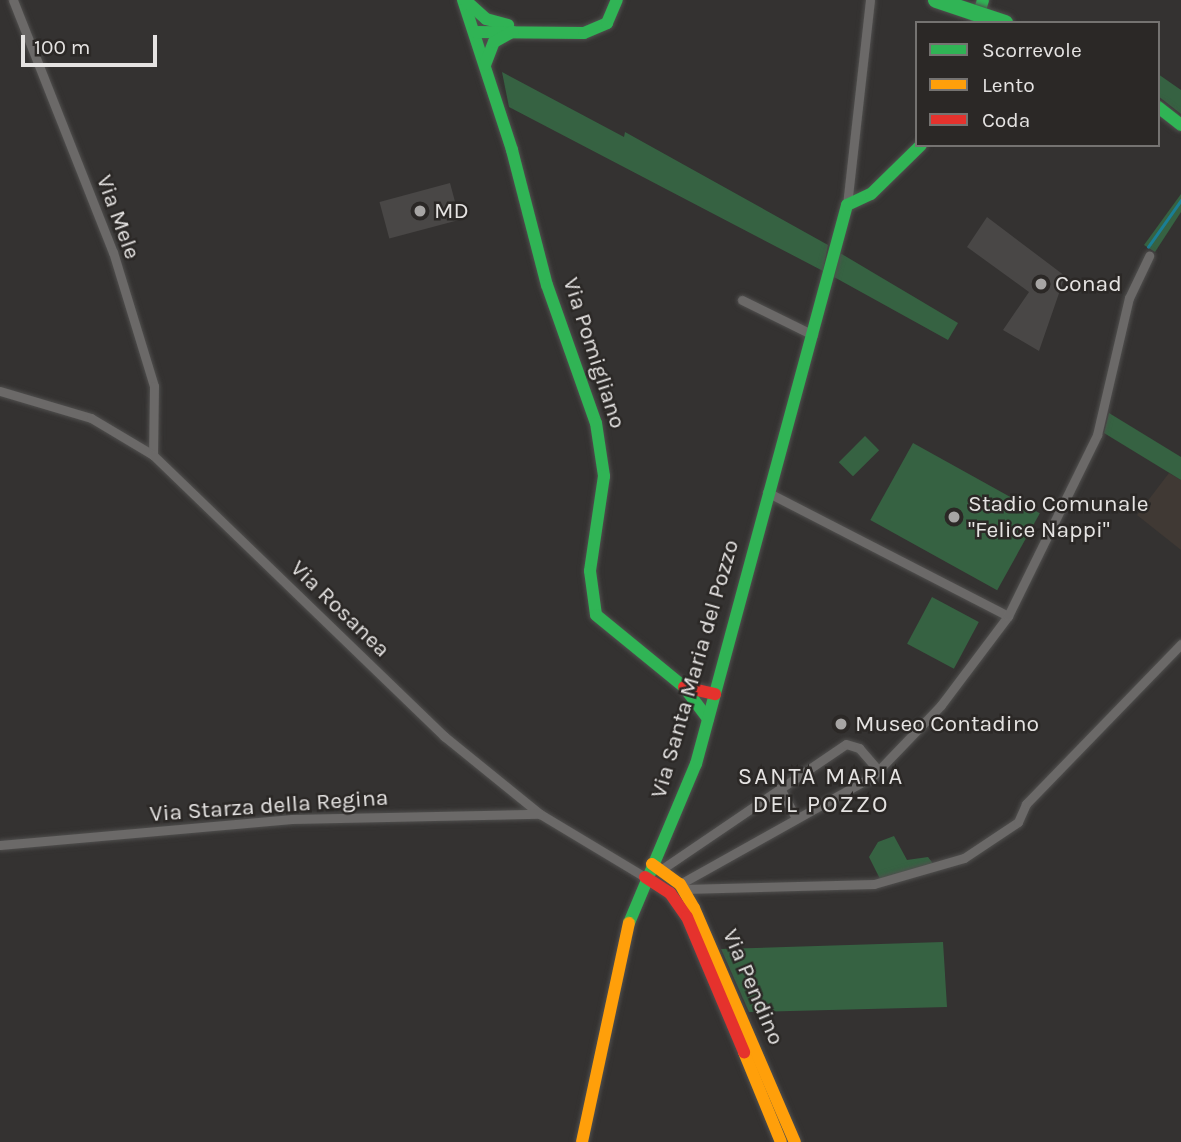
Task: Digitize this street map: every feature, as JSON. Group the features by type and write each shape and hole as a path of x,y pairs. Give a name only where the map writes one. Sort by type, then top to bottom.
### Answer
{"main road":[{"path":"464,0 486,19 521,29"},
{"name":"Via Pomigliano","path":"464,0 547,285 597,433 604,506 590,571 591,601 604,627 684,687 708,719"},
{"path":"474,32 521,29 596,30 607,23 617,0"},
{"path":"936,0 999,21"},
{"path":"977,21 983,0"},
{"path":"485,65 494,42 521,29"},
{"path":"1160,109 1181,125"},
{"path":"847,205 870,194 919,147"},
{"name":"Via Santa Maria del Pozzo","path":"582,1142 622,939 638,892 653,870 677,816 708,719 766,492 813,335 847,205"},
{"name":"Via Pomigliano","path":"684,687 715,694"},
{"name":"Via Pendino","path":"653,870 682,886 795,1142"},
{"name":"Via Pendino","path":"653,870 687,918 781,1142"}],"street":[{"name":"Via Mele","path":"13,0 113,252 154,386 153,455"},
{"path":"847,205 870,0"},
{"path":"682,886 879,771 941,705 1008,616 1097,435 1126,307 1149,256"},
{"path":"742,300 813,335"},
{"name":"Via Rosanea","path":"0,391 91,418 153,455 444,736 540,814 653,870"},
{"path":"766,492 1008,616"},
{"path":"682,886 874,884 964,858 1018,821 1027,804 1181,644"},
{"path":"653,870 846,744 859,748 879,771"},
{"path":"780,789 796,818"},
{"name":"Via Starza della Regina","path":"0,845 292,819 540,814"}],"shaded area":[{"path":"1169,473 1181,480 1181,550 1137,515"}],"green space":[{"path":"502,72 624,137 625,132 828,245 823,271 509,107"},
{"path":"1160,75 1181,90 1181,114 1160,98"},
{"path":"1181,194 1181,212 1155,252 1144,245"},
{"path":"840,253 958,323 948,340 834,277"},
{"path":"1109,413 1181,457 1181,480 1104,433"},
{"path":"865,436 879,450 853,476 839,462"},
{"name":"Stadio Comunale \"Felice Nappi\"","path":"913,443 1040,513 997,590 870,520"},
{"path":"932,597 979,622 954,669 907,644"},
{"path":"894,836 907,860 928,857 935,866 881,881 869,857 878,842"},
{"path":"943,942 947,1007 749,1012 721,949"}],"building":[{"name":"MD","path":"450,183 460,220 389,239 379,202"},
{"name":"Conad","path":"987,217 1065,276 1039,351 1003,330 1029,292 967,247"}],"waterway":[{"path":"1148,247 1181,200"}],"traffic: fast":[{"path":"463,0 512,150 547,285 596,423 604,476 590,571 596,615 684,687 708,719"},
{"path":"465,0 486,19 508,25"},
{"path":"474,32 584,33 607,23 617,0"},
{"path":"936,0 999,21"},
{"path":"977,21 983,0"},
{"path":"485,65 494,42 512,32"},
{"path":"1160,109 1181,125"},
{"path":"629,923 696,764 847,205 871,194 919,147"}],"traffic: slow":[{"path":"652,864 680,884 694,908 795,1142"},
{"path":"582,1142 629,923"},
{"path":"744,1052 781,1142"}],"traffic: jam":[{"path":"684,687 715,694"},
{"path":"645,877 670,893 687,917 744,1052"}],"place":[{"name":"MD","path":"420,211"},
{"name":"Conad","path":"1041,284"},
{"name":"Stadio Comunale \"Felice Nappi\"","path":"954,517"},
{"name":"Museo Contadino","path":"841,724"}],"district":[{"name":"SANTA MARIA DEL POZZO","path":"821,791"}]}
